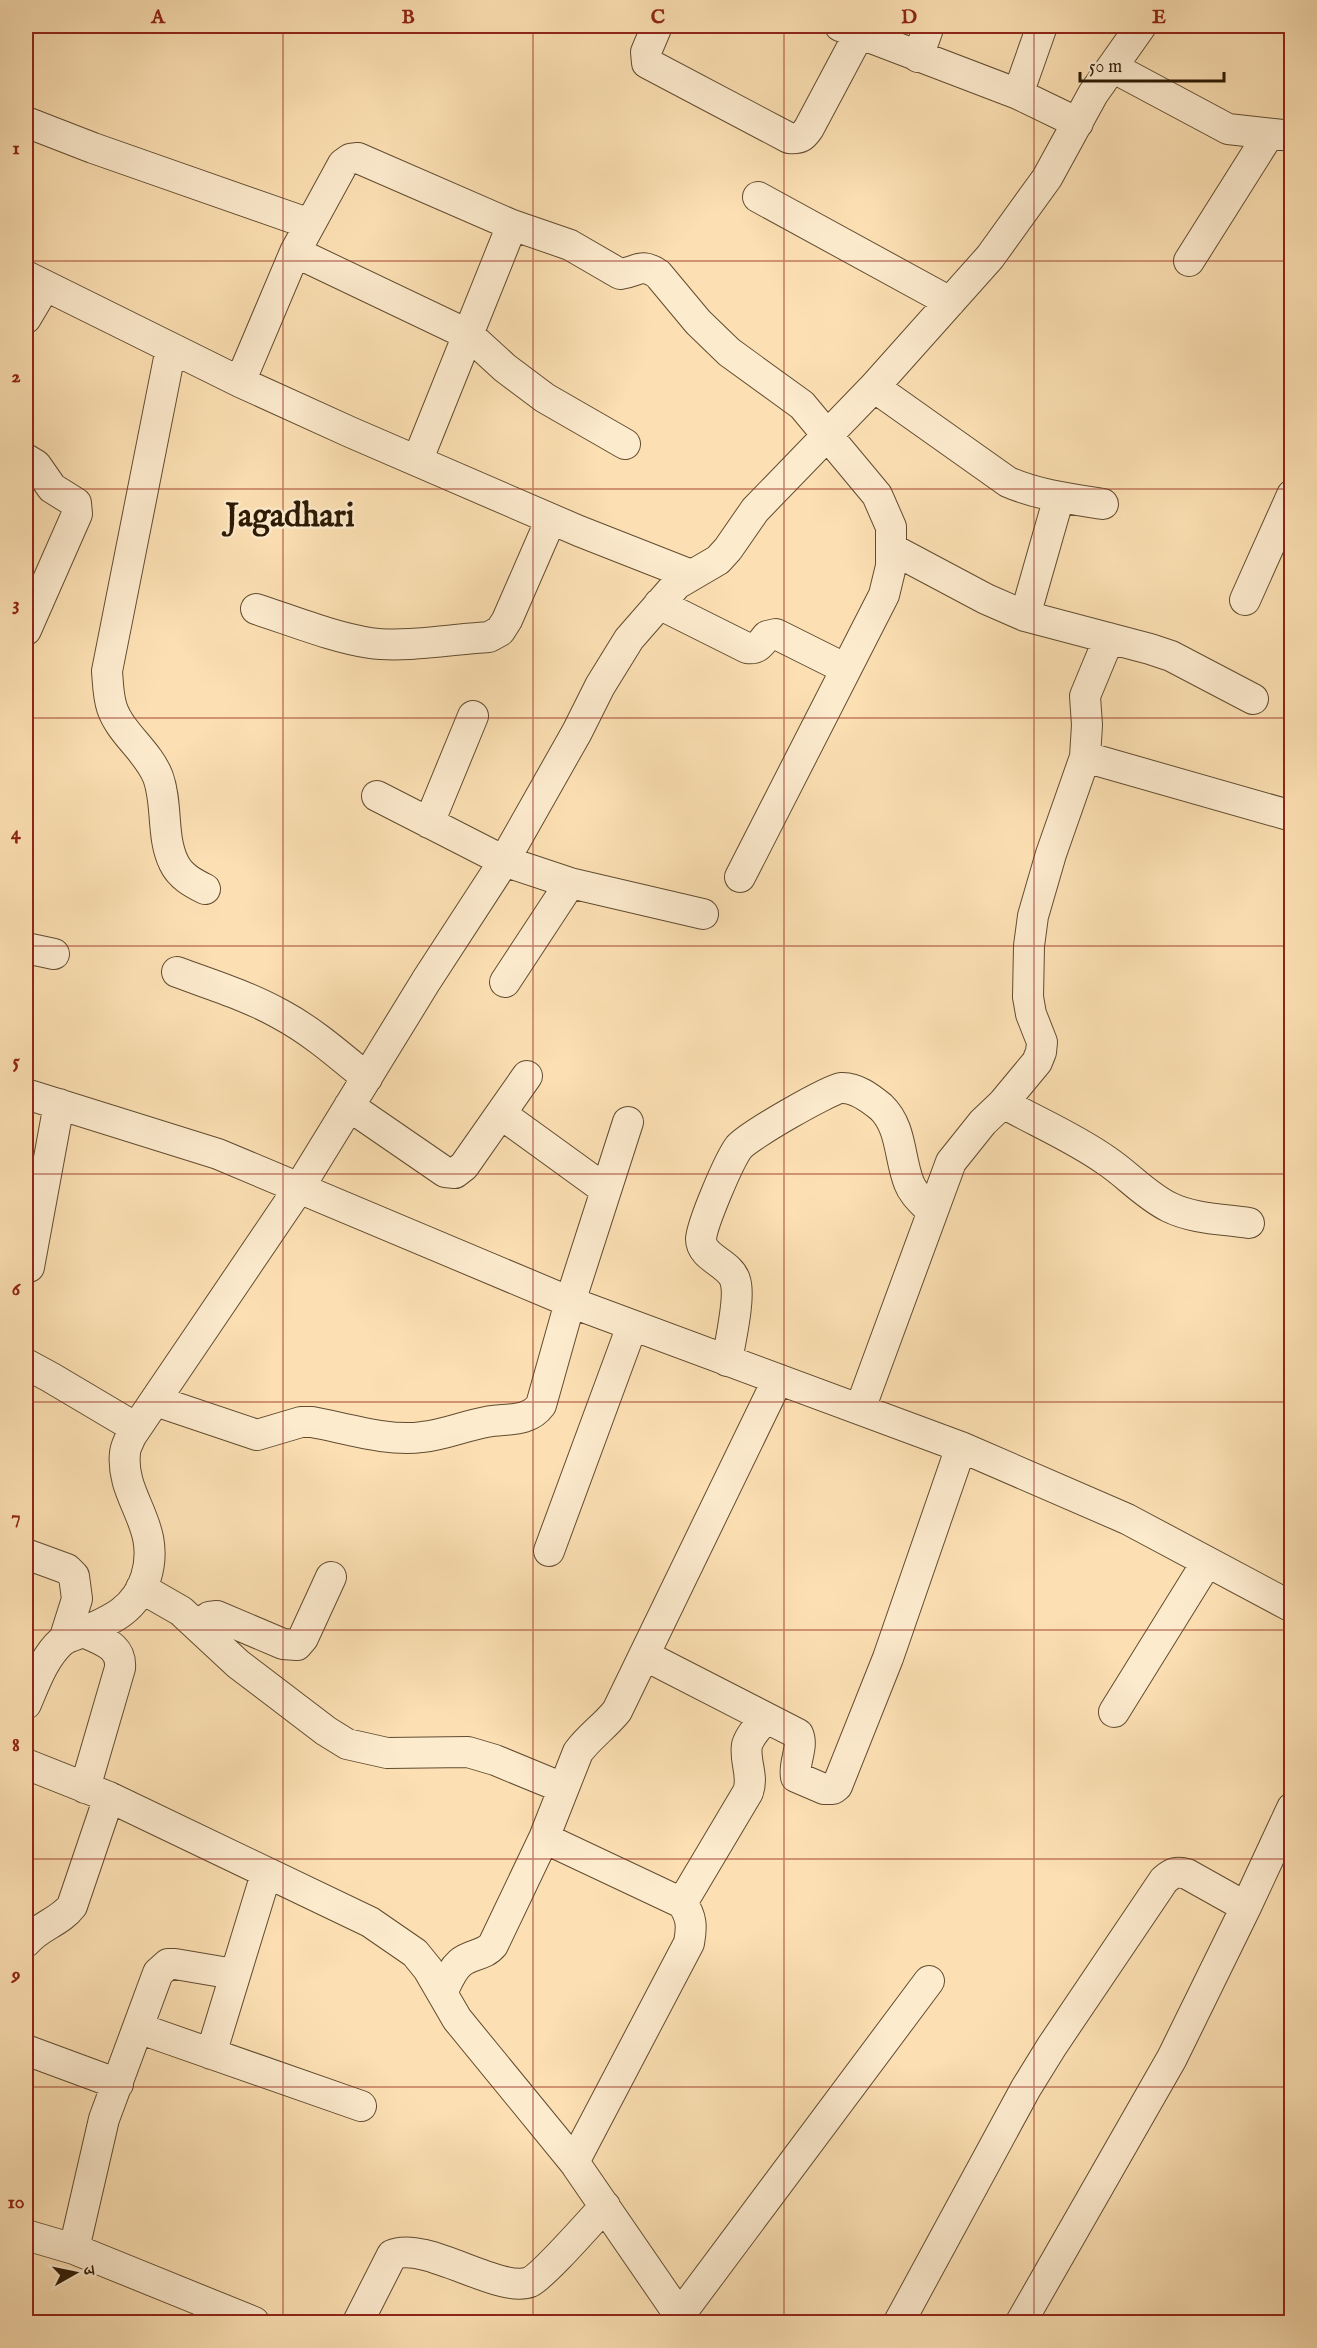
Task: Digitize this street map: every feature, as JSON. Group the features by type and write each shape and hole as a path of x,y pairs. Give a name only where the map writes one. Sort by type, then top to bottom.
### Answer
{"street":[{"path":"657,26 646,52 647,63 789,138 798,139 804,136 809,128 849,30 1018,94 1078,123"},
{"path":"918,57 929,26"},
{"path":"1018,94 1042,26"},
{"path":"26,1704 53,1650 74,1636 114,1619 137,1597 146,1578 150,1555 145,1522 128,1481 125,1452 136,1428 299,1188 504,861 629,639 668,592 691,574 723,555 755,510 874,387 990,258 1047,178 1093,94 1141,26"},
{"path":"1112,67 1228,129 1280,135 1189,261"},
{"path":"26,122 310,224"},
{"path":"240,382 295,252 344,164 350,159 358,158 368,160 513,225 570,245 620,273 645,268 658,274 698,322 729,352 795,399 877,495 891,527 891,566 884,595 740,877"},
{"path":"758,197 950,302"},
{"path":"418,459 513,225"},
{"path":"295,252 469,335 505,368 545,398 625,444"},
{"path":"26,318 35,280 240,382 350,432 418,459 551,519 691,574"},
{"path":"171,348 107,671 111,706 118,720 157,775 166,815 170,852 174,863 180,873 205,889"},
{"path":"874,387 1008,482 1022,488 1059,497 1103,504"},
{"path":"26,459 36,465 52,488 72,499 78,508 26,630"},
{"path":"1245,600 1292,495"},
{"path":"1025,616 1059,497"},
{"path":"256,609 372,644 489,637 500,631 507,620 551,519"},
{"path":"892,549 986,599 1025,616 1171,657 1253,699"},
{"path":"659,604 747,648 753,649 759,646 767,636 776,634 846,669"},
{"path":"860,1409 931,1211 951,1162 982,1122 1003,1103 1037,1062 1041,1052 1042,1042 1031,1014 1028,997 1027,971 1030,936 1041,886 1085,757 1087,725 1085,696 1109,638"},
{"path":"429,823 473,716"},
{"path":"1085,757 1292,816"},
{"path":"376,796 504,861 570,883 703,914"},
{"path":"505,982 570,883"},
{"path":"177,972 251,1000 282,1015 324,1043 367,1078"},
{"path":"349,1106 445,1172 455,1173 464,1166 527,1076"},
{"path":"727,1361 736,1299 735,1279 721,1262 704,1248 701,1240 733,1157 749,1137 834,1090 853,1089 882,1108 891,1120 902,1152 909,1184 931,1211"},
{"path":"26,1094 218,1154 570,1302 961,1447 1126,1519 1292,1607"},
{"path":"1003,1103 1090,1149 1123,1172 1140,1189 1170,1207 1190,1214 1250,1223"},
{"path":"29,1267 59,1104"},
{"path":"501,1114 606,1190"},
{"path":"156,1401 257,1435 302,1422 312,1422 410,1438 424,1437 486,1422 524,1418 536,1413 541,1405 570,1302 628,1122"},
{"path":"549,1551 632,1326"},
{"path":"26,1364 136,1428"},
{"path":"442,1993 460,1963 488,1952 493,1945 544,1838 578,1752 617,1711 778,1379"},
{"path":"644,1656 798,1734 800,1740 795,1764 796,1777 824,1789 833,1789 837,1786 888,1658 961,1447"},
{"path":"26,1554 67,1569 74,1576 77,1599 74,1636"},
{"path":"1114,1712 1207,1562"},
{"path":"198,1626 209,1617 217,1616 283,1644 297,1645 303,1638 332,1577"},
{"path":"141,1588 181,1611 238,1664 326,1731 347,1744 387,1753 468,1752 495,1760 563,1788"},
{"path":"26,1942 33,1933 66,1913 72,1906 97,1792 120,1668 121,1658 117,1650 74,1636"},
{"path":"682,1903 748,1792 751,1778 748,1743 766,1718"},
{"path":"26,1764 97,1792 370,1922 415,1953 457,2019 574,2162 682,2319 929,1981"},
{"path":"1022,2322 1172,2058 1292,1808"},
{"path":"544,1838 682,1903 689,1912 692,1927 689,1943 574,2162"},
{"path":"899,2322 1026,2088 1164,1880 1171,1874 1180,1872 1187,1874 1246,1906"},
{"path":"211,2054 266,1874"},
{"path":"74,2248 104,2119 158,1973 163,1967 176,1964 234,1974"},
{"path":"138,2028 361,2106"},
{"path":"26,2050 118,2084"},
{"path":"358,2322 392,2255 410,2251 506,2281 529,2282 542,2272 604,2206"},
{"path":"26,2235 74,2248 254,2322"}],"district":[{"name":"Jagadhari","path":"290,517"}]}
